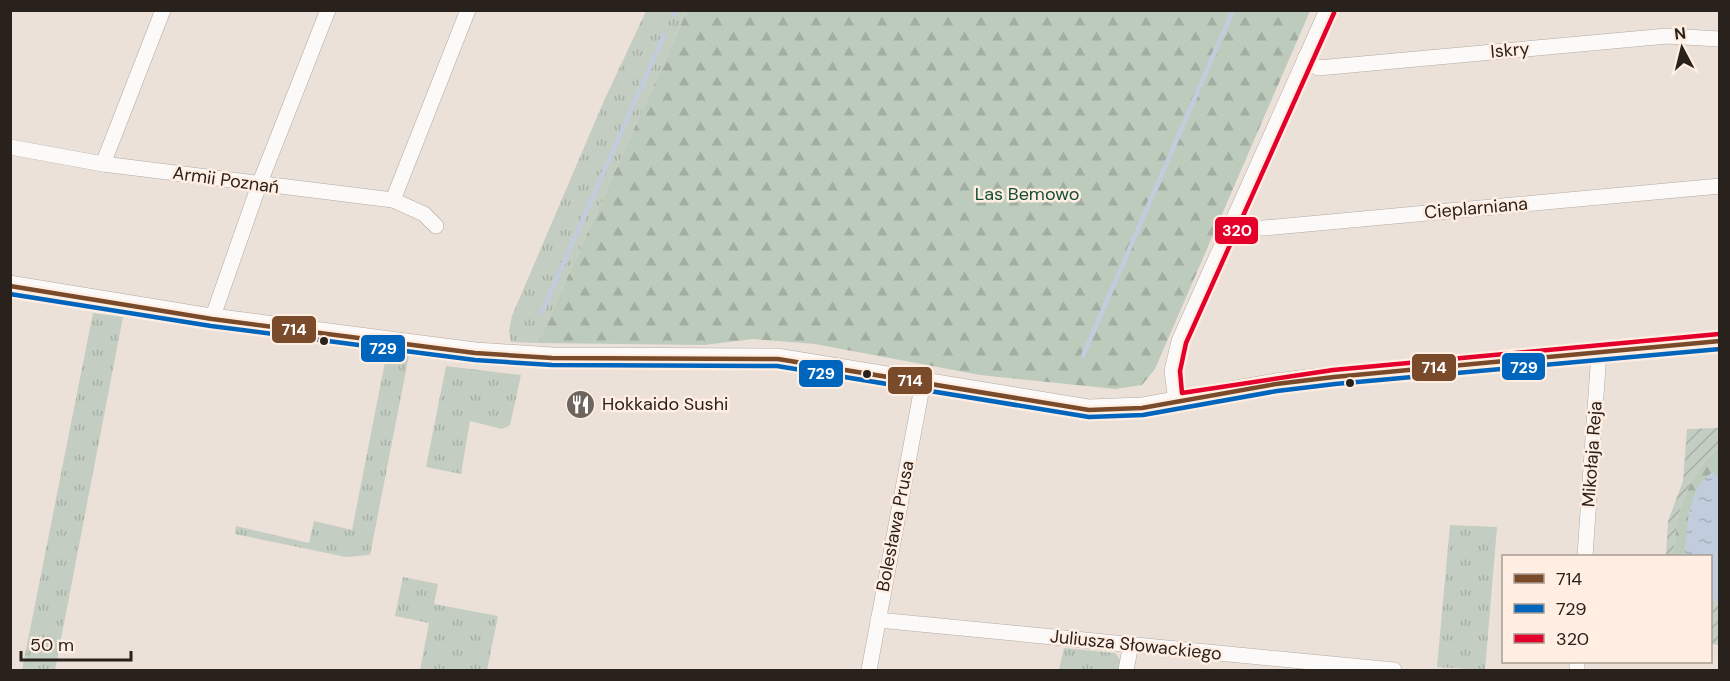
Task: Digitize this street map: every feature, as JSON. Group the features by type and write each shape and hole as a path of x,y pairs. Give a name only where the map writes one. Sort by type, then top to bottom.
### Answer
{"street":[{"path":"103,164 163,10"},
{"path":"212,319 259,185 328,10"},
{"path":"393,200 468,10"},
{"path":"1176,402 1172,371 1173,358 1199,294 1235,219 1327,10"},
{"name":"Iskry","path":"1305,58 1318,68 1667,36 1719,39"},
{"name":"Armii Poznań","path":"10,147 103,164 393,200 424,214 436,226"},
{"name":"Cieplarniana","path":"1235,219 1251,228 1264,228 1719,186"},
{"path":"10,286 212,319 475,353 552,358 778,359 1089,410 1122,410 1276,384 1719,341"},
{"name":"Mikołaja Reja","path":"1585,555 1599,352"},
{"name":"Bolesława Prusa","path":"868,670 923,382"},
{"name":"Juliusza Słowackiego","path":"878,620 1351,668 1394,670"},
{"path":"1126,670 1131,644"}],"green space":[{"name":"Las Bemowo","path":"687,10 1310,11 1155,369 1142,385 1115,389 980,375 815,344 753,339 704,345 538,343"},
{"path":"646,11 687,11 538,343 511,342 509,331 512,316 603,103"},
{"path":"93,313 123,317 55,670 22,670"},
{"path":"387,352 409,355 370,555 346,557 235,534 236,526 309,543 314,521 352,530"},
{"path":"446,366 521,375 510,425 502,429 470,421 461,474 426,467"},
{"path":"1719,428 1719,447 1708,458 1691,483 1680,510 1674,555 1666,555 1668,521 1683,481 1687,429"},
{"path":"1719,447 1719,478 1713,472 1689,512 1685,555 1674,555 1680,510 1691,483 1708,458"},
{"path":"1450,525 1497,527 1485,670 1437,667"},
{"path":"403,577 438,584 434,604 498,616 487,670 420,670 429,623 395,616"},
{"path":"1712,599 1719,605 1719,645 1712,644"},
{"path":"1064,648 1115,653 1120,660 1118,670 1059,670"}],"water":[{"path":"1713,472 1720,478 1719,605 1712,598 1712,555 1685,555 1691,506 1698,486"}],"waterway":[{"path":"674,15 676,10"},
{"path":"1083,356 1233,10"},
{"path":"542,312 664,35"}],"transit line":[{"name":"320","path":"1334,13 1186,343 1180,371 1182,393 1333,370 1719,334"},
{"name":"714","path":"10,286 212,319 475,353 552,358 778,359 1089,410 1142,408 1276,384 1334,377 1720,341"},
{"name":"729","path":"10,294 211,326 475,360 552,365 777,366 1089,417 1143,415 1277,391 1335,384 1720,349"}],"place":[{"name":"Hokkaido Sushi","path":"581,404"}]}
